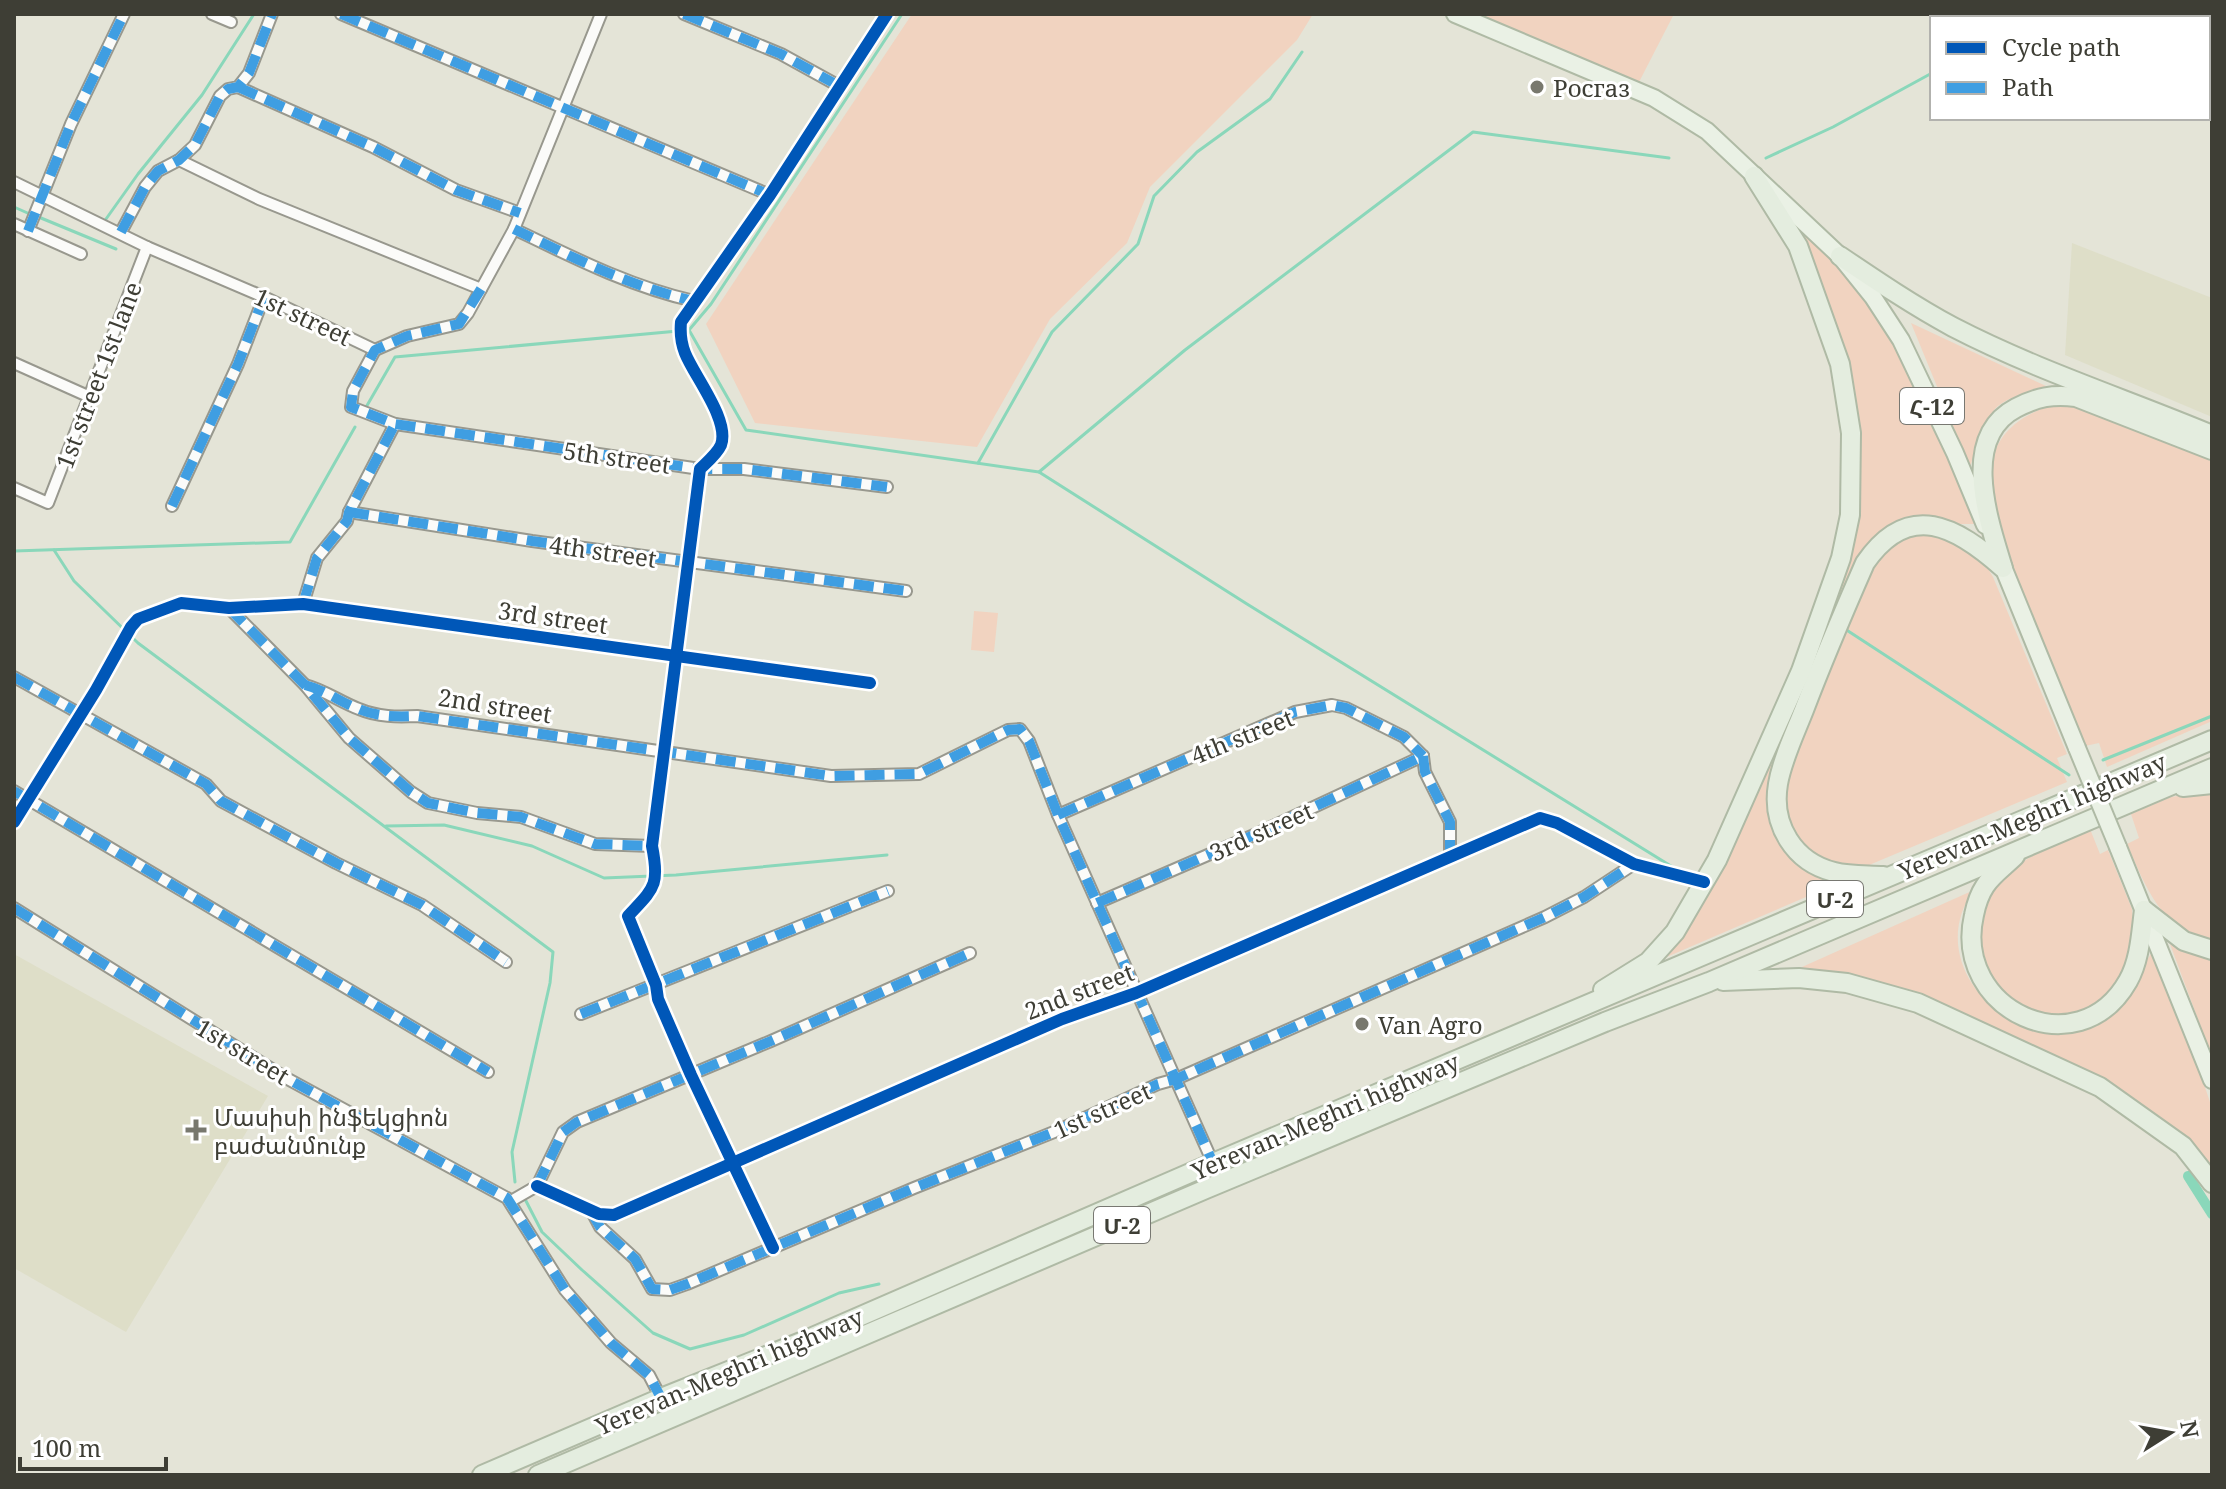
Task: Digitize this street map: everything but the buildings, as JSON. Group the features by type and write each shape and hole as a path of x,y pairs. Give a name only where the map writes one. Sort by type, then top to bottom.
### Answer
{"highway":[{"path":"1587,1006 1603,990 1648,962 1675,932 1717,860 1801,671 1837,571 1850,515 1851,433 1840,364 1798,246 1754,176"},
{"path":"1840,256 1907,301 1956,328 2212,435"},
{"path":"2003,568 1989,523 1983,487 1984,456 1989,435 2003,415 2034,399 2057,394 2076,397 2212,450"},
{"path":"1888,876 1837,873 1804,858 1790,844 1780,825 1776,805 1778,782 1799,724 1865,563 1886,539 1899,531 1922,525 1948,529 1975,543 2003,568"},
{"name":"Yerevan-Meghri highway","path":"482,1475 2212,740"},
{"name":"Yerevan-Meghri highway","path":"538,1475 1206,1189 1605,1022 1709,982 2212,768"},
{"path":"2164,788 2212,784"},
{"path":"2023,847 1984,887 1977,901 1971,929 1972,951 1980,979 2004,1004 2022,1016 2039,1022 2069,1023 2100,1013 2130,979 2144,910 2184,941 2212,950"},
{"path":"1709,982 1799,978 1862,986 1918,1003 2100,1087 2183,1146 2212,1183"}],"main road":[{"name":"Հ-12","path":"1455,14 1654,98 1707,131 1840,256 1873,297 1901,340 1955,453 2144,910"},
{"path":"2144,910 2212,1080"}],"street":[{"path":"28,231 71,124 124,14"},
{"path":"212,14 231,22"},
{"path":"238,87 249,73 272,14"},
{"path":"341,14 770,195"},
{"name":"1st street","path":"14,182 147,247 264,297 375,350 407,336 459,324 514,229 601,14"},
{"path":"684,14 781,54 839,86"},
{"path":"773,1248 691,1075 658,999 656,985 628,916 654,886 656,870 652,846 700,469 720,449 723,436 709,398 685,354 680,335 681,322 770,195 887,14"},
{"path":"121,232 145,187 158,171 179,160 195,145 220,96 228,89 238,87 373,147 456,190 520,213"},
{"path":"179,160 259,199 481,289"},
{"path":"14,224 81,254"},
{"path":"514,229 574,258 668,295 694,301"},
{"name":"1st street 1st lane","path":"14,488 48,503 147,247"},
{"path":"172,506 238,364 264,297"},
{"name":"5th street","path":"375,350 353,391 351,407 395,424 700,469 744,469 887,487"},
{"path":"14,363 90,397"},
{"path":"303,604 317,558 347,521 395,424"},
{"name":"4th street","path":"349,512 689,563 906,591"},
{"name":"3rd street","path":"80,714 138,619 181,603 229,608 303,604 870,683"},
{"name":"2nd street","path":"229,608 305,685 321,689 358,709 388,717 417,716 831,776 919,774 1008,730 1020,729 1029,741 1058,815"},
{"path":"14,677 206,784 221,801 422,905 506,962"},
{"path":"305,685 349,738 428,803 477,813 521,817 595,844 652,846"},
{"name":"4th street","path":"1058,815 1281,718 1332,705 1346,708 1404,737 1423,756"},
{"path":"14,822 80,714"},
{"path":"1423,756 1425,772 1450,822 1450,857"},
{"name":"3rd street","path":"1097,903 1254,835 1423,756"},
{"path":"14,791 488,1072"},
{"path":"1058,815 1213,1163"},
{"name":"2nd street","path":"537,1186 599,1214 614,1215 1062,1019 1136,993 1540,818 1557,823 1634,864 1704,882"},
{"name":"1st street","path":"590,1210 600,1227 635,1259 652,1289 670,1290 1054,1132 1545,917 1584,897 1634,864"},
{"path":"581,1014 888,891"},
{"name":"1st street","path":"14,908 286,1078 511,1201"},
{"path":"661,1398 649,1375 611,1343 565,1290 511,1201 537,1186 563,1132 577,1122 970,953"}],"shaded area":[{"path":"912,14 1313,14 1297,40 1150,187 1127,243 1050,319 977,447 755,423 706,324"},
{"path":"1471,14 1674,14 1638,84"},
{"path":"1785,211 1851,274 1895,337 1976,524 1958,524 1931,517 1914,518 1880,531 1858,559 1789,716 1772,779 1771,828 1796,865 1824,880 1841,882 1648,965 1678,934 1800,672 1849,510 1846,369 1809,248"},
{"path":"2072,243 2212,298 2212,417 2065,355"},
{"path":"1911,323 2046,386 2012,398 1995,409 1983,429 1970,467"},
{"path":"2056,404 2080,407 2212,457 2212,721 2107,767 2099,743 2085,746 2028,610 1990,502 1992,460 2004,435 2026,416"},
{"path":"1934,532 1981,557 1993,577 2067,754 2057,758 2067,782 1862,868 1839,867 1811,854 1787,828 1785,784 1802,727 1871,567 1899,536"},
{"path":"974,611 998,613 994,652 971,650"},
{"path":"2212,791 2212,944 2180,929 2168,918 2149,891 2127,844 2139,838 2131,814 2171,797"},
{"path":"2090,829 2100,854 2108,850 2132,909 2132,960 2111,996 2078,1016 2057,1017 2021,1009 1991,983 1978,955 1985,897 2005,873 2035,854"},
{"path":"1974,890 1961,915 1958,939 1962,963 1973,986 1990,1004 2011,1019 2036,1028 2071,1030 2098,1023 2122,1000 2153,951 2212,1108 2212,1169 2134,1100 2044,1050 1853,976 1793,971"},
{"path":"2170,944 2212,957 2212,1057"},
{"path":"14,954 268,1096 126,1332 14,1268"}],"waterway":[{"path":"106,219 202,95 254,14"},
{"path":"365,409 395,357 689,330 711,304 902,14"},
{"path":"2037,16 2041,14"},
{"path":"978,463 1052,332 1138,244 1154,196 1197,152 1270,99 1302,52"},
{"path":"1766,158 1833,127 1930,74"},
{"path":"689,330 746,430 1039,472 1185,350 1473,132 1669,158"},
{"path":"14,207 32,215"},
{"path":"41,218 116,249"},
{"path":"14,551 290,542 355,427"},
{"path":"1039,472 1679,871"},
{"path":"54,550 74,581 138,643 553,952 550,983 512,1152 515,1182"},
{"path":"1845,629 2069,775"},
{"path":"2103,760 2212,716"},
{"path":"386,826 444,825 532,846 604,878 676,875 887,855"},
{"path":"2188,1176 2212,1214"},
{"path":"526,1201 542,1232 582,1270 653,1333 690,1349 744,1335 839,1293 879,1284"}],"marked path":[{"path":"28,231 71,124 124,14"},
{"path":"121,232 145,187 158,171 179,160 195,145 220,96 228,89 238,87 249,73 272,14"},
{"path":"341,14 770,195"},
{"path":"684,14 781,54 839,86"},
{"path":"238,87 373,147 456,190 520,213"},
{"path":"514,229 625,279 694,301"},
{"path":"481,289 459,324 407,336 375,350 353,391 351,407 395,424 700,469 744,469 887,487"},
{"path":"172,506 238,364 264,297"},
{"path":"303,604 317,558 347,521 395,424"},
{"path":"349,512 532,541 906,591"},
{"path":"229,608 305,685 349,738 428,803 477,813 521,817 595,844 652,846"},
{"path":"14,677 206,784 221,801 422,905 506,962"},
{"path":"305,685 366,712 380,715 417,716 831,776 919,774 1008,730 1020,729 1029,741 1058,815 1213,1163"},
{"path":"1058,815 1295,712 1332,705 1346,708 1404,737 1423,756"},
{"path":"1423,756 1425,772 1450,822 1450,857"},
{"path":"1097,903 1254,835 1423,756"},
{"path":"14,791 488,1072"},
{"path":"590,1210 600,1227 635,1259 652,1289 670,1290 1054,1132 1545,917 1584,897 1634,864"},
{"path":"581,1014 888,891"},
{"path":"14,908 286,1078 507,1198 565,1290 611,1343 649,1375 661,1398"},
{"path":"537,1186 563,1132 577,1122 970,953"}],"cycle path":[{"path":"773,1248 691,1075 658,999 656,985 628,916 649,892 655,878 652,846 700,469 721,445 722,435 716,411 685,353 681,322 770,195 887,14"},
{"path":"14,822 96,690 131,627 138,619 181,603 229,608 303,604 870,683"},
{"path":"537,1186 599,1214 614,1215 1062,1019 1136,993 1540,818 1557,823 1634,864 1704,882"}],"place":[{"name":"Росгаз","path":"1537,87"},
{"name":"Van Agro","path":"1362,1024"},
{"name":"Մասիսի ինֆեկցիոն բաժանմունք","path":"196,1130"}]}
